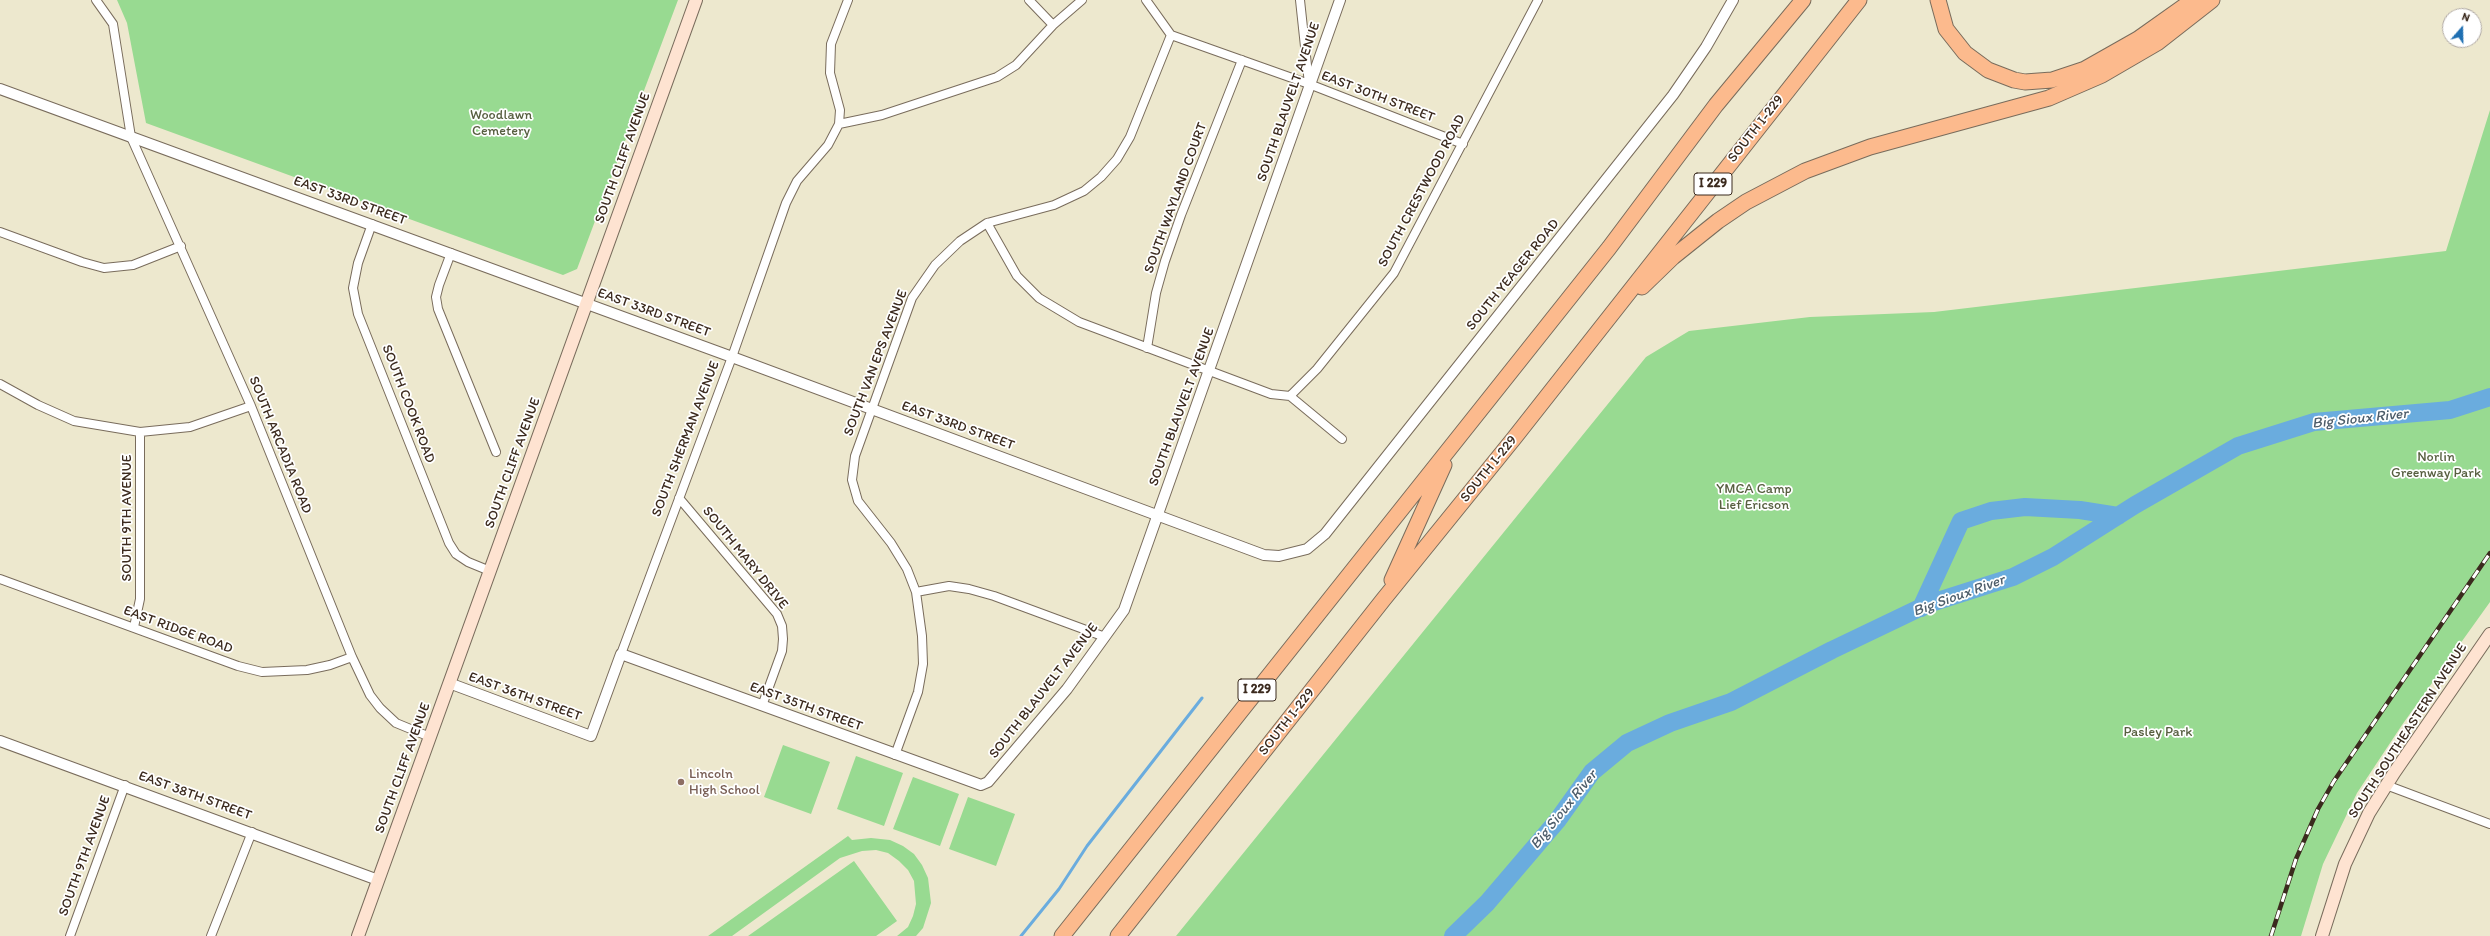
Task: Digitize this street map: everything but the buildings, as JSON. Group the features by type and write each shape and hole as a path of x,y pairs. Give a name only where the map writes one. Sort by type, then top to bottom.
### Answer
{"highway":[{"path":"1733,83 1790,0"},
{"name":"I 229","path":"1062,936 1609,248 1733,83 1803,0"},
{"name":"SOUTH I-229","path":"1118,936 1859,0"},
{"path":"1938,0 1946,29 1965,53 1988,70 2000,76 2014,80 2038,82 2069,75 2106,58 2164,22 2193,0"},
{"path":"1568,368 1617,313 1673,256 1694,238 1746,202 1805,171 1840,157 2025,106 2062,93 2102,75 2157,43 2212,0"},
{"path":"1383,600 1454,444"}],"main road":[{"name":"SOUTH CLIFF AVENUE","path":"358,936 696,0"},
{"name":"SOUTH SOUTHEASTERN AVENUE","path":"2322,936 2332,900 2350,850 2386,785 2490,634"}],"street":[{"name":"SOUTH ARCADIA ROAD","path":"96,0 113,24 131,137 181,246 250,406 352,657 370,695 380,708 396,723 430,737"},
{"name":"SOUTH SHERMAN AVENUE","path":"591,736 732,357 786,203 797,181 828,145 839,124 840,110 830,73 831,44 848,0"},
{"path":"1029,0 1053,25"},
{"path":"839,124 882,115 997,78 1016,65 1053,25 1082,0"},
{"path":"1146,0 1170,35"},
{"path":"1300,0 1309,84"},
{"name":"SOUTH BLAUVELT AVENUE","path":"982,785 993,778 1067,688 1124,610 1210,372 1309,84 1340,0"},
{"name":"SOUTH CRESTWOOD ROAD","path":"1290,396 1318,369 1394,273 1538,0"},
{"name":"SOUTH YEAGER ROAD","path":"1298,553 1312,546 1325,534 1638,140 1690,72 1732,0"},
{"name":"EAST 30TH STREET","path":"1170,35 1309,84 1463,144"},
{"name":"SOUTH VAN EPS AVENUE","path":"895,755 918,692 923,664 922,636 916,592 907,569 891,543 858,501 852,480 855,456 912,298 935,265 960,241 987,223 1054,205 1084,191 1101,177 1117,159 1130,137 1170,35"},
{"name":"SOUTH WAYLAND COURT","path":"1147,348 1156,293 1165,261 1181,215 1242,60"},
{"name":"EAST 33RD STREET","path":"0,89 872,408 1264,555 1279,556 1298,553"},
{"path":"987,223 1017,276 1039,298 1079,322 1271,394 1290,396 1342,439"},
{"name":"SOUTH COOK ROAD","path":"372,224 358,263 353,288 358,314 449,543 456,554 468,562 490,571"},
{"path":"0,232 82,262 104,268 134,265 181,246"},
{"path":"451,253 436,297 438,309 496,452"},
{"path":"0,384 38,405 74,420 140,432 190,427 250,406"},
{"name":"SOUTH 9TH AVENUE","path":"134,627 140,599 140,432"},
{"name":"SOUTH MARY DRIVE","path":"679,498 777,614 782,626 782,651 762,706"},
{"name":"EAST RIDGE ROAD","path":"0,579 238,666 262,672 307,670 330,665 352,657"},
{"path":"916,592 950,586 969,589 994,596 1105,637"},
{"name":"EAST 35TH STREET","path":"621,654 895,755 982,785"},
{"name":"EAST 36TH STREET","path":"449,683 591,736"},
{"name":"EAST 38TH STREET","path":"0,741 125,785 378,880"},
{"name":"SOUTH 9TH AVENUE","path":"70,936 125,785"},
{"path":"2386,785 2490,824"},
{"path":"212,936 252,832"}],"green space":[{"name":"Woodlawn Cemetery","path":"117,0 678,0 577,269 563,275 146,123 127,23"},
{"path":"2490,110 2490,602 2402,725 2357,793 2323,864 2301,936 1176,936 1646,357 1689,331 1810,317 1934,312 2446,251"},
{"path":"783,745 830,762 811,814 764,797"},
{"path":"856,756 903,773 884,826 837,809"},
{"path":"913,777 959,794 940,846 893,829"},
{"path":"968,797 1015,814 996,866 949,849"},
{"path":"848,836 852,840 871,838 890,840 903,846 914,854 922,865 928,878 931,903 923,928 916,936 897,936 908,927 913,916 916,904 914,881 908,870 899,861 888,853 876,850 862,851 840,858 732,936 708,936"},
{"path":"854,861 897,921 876,936 748,936"}],"waterway":[{"name":"Big Sioux River","path":"1453,936 1487,903 1557,821 1592,772 1627,743 1670,723 1731,702 1832,650 1928,604 2013,577 2053,557 2135,505 2238,446 2314,422 2450,410 2490,397"},
{"path":"1921,608 1961,521 1991,511 2025,507 2080,510 2118,516"},
{"path":"1021,936 1059,889 1087,846 1202,698"}],"railway":[{"path":"2271,936 2296,859 2318,809 2334,781 2490,553"}],"place":[{"name":"Lincoln High School","path":"681,782"}],"park label":[{"name":"Norlin Greenway Park","path":"2436,466"},
{"name":"YMCA Camp Lief Ericson","path":"1754,498"},
{"name":"Pasley Park","path":"2158,732"}]}
